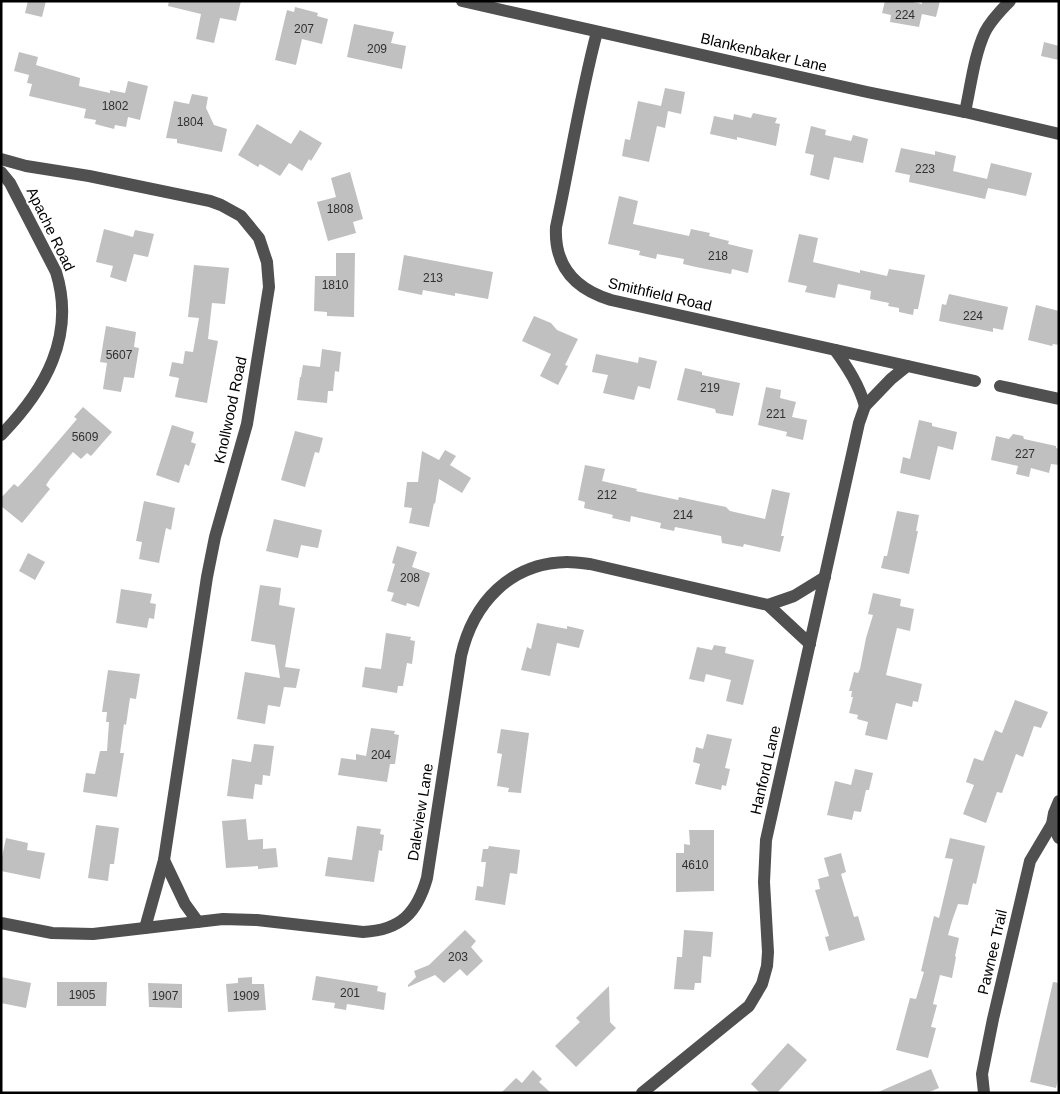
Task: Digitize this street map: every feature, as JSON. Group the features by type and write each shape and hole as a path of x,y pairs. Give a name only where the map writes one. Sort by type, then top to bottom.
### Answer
{"street":[{"name":"Blankenbaker Lane","path":"462,1 1059,134"},
{"path":"965,112 977,56 986,31 1010,1"},
{"name":"Smithfield Road","path":"597,32 586,76 556,227 555,239 558,252 570,276 588,291 611,300 975,381"},
{"name":"Knollwood Road","path":"1,159 26,166 176,193 222,205 232,210 249,224 258,238 267,262 269,287 247,424 215,536 207,577 164,860 145,928"},
{"name":"Apache Road","path":"1,172 10,183 54,266 60,285 63,310 63,323 57,348 41,386 20,415 1,435"},
{"path":"835,350 849,369 860,390 865,406"},
{"name":"Hanford Lane","path":"642,1093 748,1006 762,984 767,966 768,952 764,882 766,840 859,423 865,406 891,379 907,366"},
{"path":"1000,386 1059,399"},
{"name":"Daleview Lane","path":"1,924 52,933 94,934 223,920 257,920 364,932 378,931 394,926 410,914 422,896 464,643 468,630 481,607 498,588 508,580 527,570 547,564 568,562 599,566 768,604 794,596 825,577"},
{"path":"768,604 810,644"},
{"name":"Pawnee Trail","path":"984,1093 982,1074 1030,861 1052,824 1059,801"},
{"path":"1052,824 1059,838"},
{"path":"164,860 185,904 198,922"}],"building":[{"path":"28,1 46,1 42,17 25,13"},
{"path":"169,1 241,1 236,21 220,18 214,43 196,39 201,14 168,6"},
{"path":"885,1 908,1 922,4 922,1 940,1 936,17 922,14 919,27 890,22 891,15 882,13"},
{"path":"295,7 318,13 317,16 328,19 322,44 302,39 296,65 275,60 287,10 294,12"},
{"path":"354,24 394,32 391,43 406,46 402,69 347,57"},
{"path":"1044,42 1059,46 1059,60 1041,56"},
{"path":"19,52 38,57 36,65 80,78 79,86 110,93 110,90 125,93 128,81 148,86 140,120 128,117 126,127 115,125 114,129 95,124 96,120 84,118 86,109 29,96 32,84 27,83 29,75 14,71"},
{"path":"665,88 685,92 681,114 668,111 665,128 657,126 649,162 622,156 625,139 630,140 638,101 661,106"},
{"path":"192,94 208,97 206,108 214,125 227,129 222,152 177,143 177,139 166,138 174,101 189,104"},
{"path":"753,113 777,118 775,123 780,124 776,146 737,137 737,140 710,134 714,116 733,120 734,114 751,118"},
{"path":"257,124 291,144 300,130 322,143 311,161 309,159 302,171 289,163 280,176 260,164 258,167 238,155"},
{"path":"811,126 826,130 825,135 851,141 853,135 868,139 863,163 834,157 829,180 810,175 814,155 805,153"},
{"path":"901,148 935,155 935,151 956,156 953,171 987,179 991,163 1032,173 1026,196 988,188 985,199 909,182 910,175 895,172"},
{"path":"350,172 363,219 353,222 356,233 328,241 317,202 336,197 331,178"},
{"path":"619,196 638,201 633,224 689,236 691,229 710,233 709,236 729,241 728,244 753,250 748,273 732,269 731,274 696,267 683,264 684,259 657,254 656,259 639,255 640,251 608,244"},
{"path":"104,229 133,237 135,230 154,234 148,257 134,254 126,282 110,277 113,266 96,262"},
{"path":"799,234 818,238 813,262 860,273 860,270 887,276 889,269 925,275 918,309 914,309 913,315 899,312 899,308 888,306 889,303 870,299 871,291 838,284 835,298 805,292 807,286 788,282"},
{"path":"336,253 355,253 354,317 327,316 327,312 314,311 315,276 336,276"},
{"path":"404,255 493,272 488,299 455,293 455,296 423,290 422,295 398,290"},
{"path":"194,265 229,268 225,304 212,303 208,339 218,341 207,403 175,397 179,378 169,376 172,362 183,364 185,351 193,352 199,318 188,317"},
{"path":"949,294 1008,307 1003,330 993,328 993,332 939,321 942,304 946,305"},
{"path":"1036,305 1059,311 1059,345 1053,344 1052,346 1028,340"},
{"path":"534,316 551,323 557,330 578,339 565,365 568,366 558,385 540,376 551,354 522,341"},
{"path":"106,326 136,332 134,347 139,348 134,378 124,377 121,392 103,389 107,363 100,362"},
{"path":"322,349 341,352 339,372 335,371 333,391 328,391 327,403 297,400 303,365 320,367"},
{"path":"596,354 638,363 639,357 657,361 650,389 638,386 634,400 603,393 608,375 592,372"},
{"path":"685,368 702,372 702,375 740,383 733,416 716,413 715,409 677,400"},
{"path":"766,387 781,390 780,398 796,402 792,417 807,420 803,440 786,436 787,432 758,425"},
{"path":"83,407 112,432 91,456 87,453 81,459 73,452 50,479 46,485 50,489 22,523 1,506 1,498 14,484 18,487 77,419 74,417"},
{"path":"919,420 932,423 932,426 957,432 953,450 938,446 930,480 900,473 903,457 910,459"},
{"path":"172,425 194,432 191,442 196,444 189,466 185,464 179,483 156,475"},
{"path":"295,431 323,438 319,453 315,452 305,487 281,480"},
{"path":"1013,434 1023,436 1024,439 1056,446 1059,449 1059,465 1051,464 1049,473 1031,468 1029,477 1016,474 1018,466 991,460 996,436 1009,439"},
{"path":"445,450 456,456 450,465 471,478 462,493 439,479 429,527 409,523 412,508 404,507 407,482 418,482 422,451 439,460"},
{"path":"585,465 605,469 602,481 678,500 679,497 726,507 730,511 765,519 772,489 790,493 781,536 784,536 780,552 744,544 743,547 722,543 721,536 675,527 674,531 660,528 661,523 631,516 630,522 612,518 613,515 584,508 585,502 578,500"},
{"path":"144,501 175,508 171,530 166,528 159,563 139,559 142,542 136,541"},
{"path":"897,511 919,515 916,531 918,531 909,574 881,568 884,556 887,556"},
{"path":"274,519 322,530 318,548 301,545 298,558 266,551"},
{"path":"397,546 417,552 412,567 430,573 419,607 407,603 406,606 391,601 394,593 387,591 395,564 392,563"},
{"path":"28,553 45,562 35,580 19,571"},
{"path":"260,585 281,588 279,605 295,608 285,667 300,669 296,688 284,687 280,707 268,705 265,724 237,719 245,672 280,678 275,645 251,641"},
{"path":"121,589 152,594 150,603 156,604 154,619 149,618 147,628 116,623"},
{"path":"873,593 901,599 900,606 914,609 910,631 897,628 886,675 922,684 918,702 913,701 912,707 896,703 887,740 865,735 868,722 857,719 858,715 849,713 853,697 851,697 852,691 849,691 854,672 858,673 860,669 873,615 868,614"},
{"path":"537,623 567,629 567,626 584,630 579,648 557,643 550,676 521,670 527,647 531,649"},
{"path":"386,633 411,637 410,640 415,641 412,664 407,663 403,686 398,686 397,693 362,687 365,667 381,669"},
{"path":"714,645 726,647 725,653 754,660 743,705 726,701 731,680 706,674 704,682 689,679 697,647 712,650"},
{"path":"108,670 140,674 136,699 130,698 126,725 124,724 120,753 124,753 117,797 83,792 86,773 95,774 100,751 107,751 109,722 106,722 107,712 102,712"},
{"path":"1015,700 1048,712 1041,728 1034,726 1023,757 1016,754 1002,793 997,792 986,823 963,814 974,785 966,782 974,758 983,761 995,730 1002,733"},
{"path":"371,728 395,731 394,734 399,735 395,764 390,764 387,782 338,775 341,758 356,760 356,754 366,756"},
{"path":"501,729 529,733 521,793 508,792 509,788 497,786 502,754 497,753"},
{"path":"707,734 732,739 725,768 730,769 726,786 722,785 721,790 695,784 700,764 693,762 696,747 703,749"},
{"path":"254,744 274,746 270,776 263,775 262,785 255,784 253,799 227,796 232,759 251,762"},
{"path":"855,769 873,773 869,790 866,790 861,812 854,811 852,820 827,815 835,781 851,785"},
{"path":"246,819 248,840 263,839 263,849 276,848 278,867 258,869 258,866 226,868 222,821"},
{"path":"96,825 119,828 114,864 110,864 108,881 88,878"},
{"path":"357,826 381,829 380,834 384,835 382,851 379,850 374,882 325,876 328,857 352,860"},
{"path":"689,830 714,830 714,891 676,892 676,853 684,853 684,844 690,845"},
{"path":"6,838 28,843 27,850 45,853 40,879 1,871"},
{"path":"950,838 985,846 976,884 973,883 968,905 958,904 948,935 959,938 956,957 952,978 940,975 933,1004 937,1005 931,1027 936,1028 928,1058 896,1050 910,998 916,999 924,972 921,971 934,916 939,918 953,859 945,858"},
{"path":"489,846 520,850 517,874 510,873 505,905 475,900 477,886 483,887 486,862 481,862 483,849 488,849"},
{"path":"841,853 846,872 841,874 854,917 858,916 865,940 829,951 825,937 829,936 815,890 820,889 818,879 829,876 824,858"},
{"path":"465,930 476,941 471,947 483,961 467,976 460,969 444,983 435,975 408,987 416,977 414,971 429,965"},
{"path":"684,930 713,932 711,957 703,956 701,983 695,983 694,990 674,989 677,957 682,957"},
{"path":"316,976 378,986 377,991 386,993 384,1010 347,1004 346,1010 334,1008 335,1003 312,1000"},
{"path":"1,977 31,983 26,1008 1,1003"},
{"path":"252,977 252,984 264,984 266,1010 228,1012 226,984 238,983 238,978"},
{"path":"57,982 107,982 106,1006 57,1006"},
{"path":"1053,982 1059,983 1059,1075 1056,1088 1030,1082"},
{"path":"148,983 182,984 182,1008 149,1007"},
{"path":"609,986 610,1022 616,1028 576,1067 555,1046 580,1022 576,1018"},
{"path":"788,1043 807,1060 777,1093 760,1093 751,1084"},
{"path":"931,1069 939,1088 927,1093 876,1093"},
{"path":"533,1070 542,1079 539,1082 551,1093 501,1093 516,1078 522,1083"}]}
